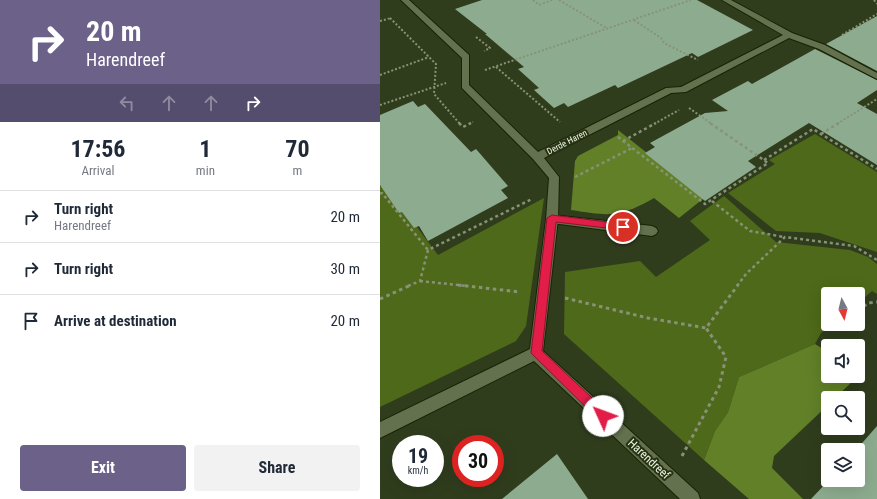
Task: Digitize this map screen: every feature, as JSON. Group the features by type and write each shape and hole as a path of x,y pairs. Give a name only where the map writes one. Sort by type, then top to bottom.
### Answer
{"street":[{"name":"Derde Haren","path":"406,0 466,57 465,86 537,157 669,90 683,90 789,35"},
{"path":"726,0 789,35 822,47 877,76"},
{"path":"380,430 536,353 552,218 554,187 554,177 537,157"},
{"path":"552,218 652,231"},
{"name":"Harendreef","path":"536,353 692,499"}],"path":[{"path":"533,0 539,5 552,0"},
{"path":"559,0 576,12 585,15 609,29"},
{"path":"380,105 609,29 691,0"},
{"path":"874,0 877,4"},
{"path":"822,47 877,14"},
{"path":"380,16 383,20"},
{"path":"380,75 429,57 390,18"},
{"path":"634,20 661,38 664,44 676,50 683,51 719,72"},
{"path":"496,67 577,137"},
{"path":"602,124 705,204 712,201 768,163 684,104 683,90"},
{"path":"821,134 877,99"},
{"path":"623,141 687,106"},
{"path":"764,160 813,129 877,169"},
{"path":"420,281 428,250 632,148"},
{"path":"380,194 382,193 428,250"},
{"path":"712,201 750,231 854,246 877,260"},
{"path":"706,328 746,274 785,237"},
{"path":"380,300 420,281 543,295 573,300 648,318 706,328 726,357 719,386 670,478"},
{"path":"865,305 868,302 877,302"}],"green space":[{"path":"618,130 704,198 679,218 654,198 632,209 614,214 571,210 575,161 578,156 618,135"},
{"path":"815,134 877,172 877,252 820,233 776,231 728,193 775,164 769,160"},
{"path":"380,186 386,186 438,255 544,198 526,326 516,341 380,407"},
{"path":"724,196 776,242 850,250 868,257 877,264 877,294 872,291 865,297 865,287 821,287 821,331 823,331 815,344 739,377 728,412 715,431 704,460 564,334 565,272 640,261 656,277 710,240 690,221"},
{"path":"815,344 821,348 821,383 851,383 842,391 821,391 821,412 774,456 772,468 803,499 749,499 704,460 715,431 728,412 739,377"}],"building":[{"path":"482,0 697,0 753,30 698,57 692,53 618,88 615,85 568,107 564,103 554,108 534,90 539,88 518,69 524,67 485,34 487,34 455,9"},
{"path":"877,16 877,71 826,44"},
{"path":"815,49 877,80 877,90 857,103 877,114 877,165 809,123 748,161 756,167 705,201 645,153 655,147 650,143 705,113 728,111 712,100 748,81 752,84"},
{"path":"413,101 418,107 425,104 471,152 476,149 508,186 501,190 508,198 428,241 419,226 414,228 402,212 399,213 380,185 380,115"},
{"path":"877,426 877,499 811,499 822,487 865,487 865,443 862,443"},
{"path":"557,454 588,499 502,499"}],"route":[{"path":"603,416 536,353 552,218 623,227"}]}
